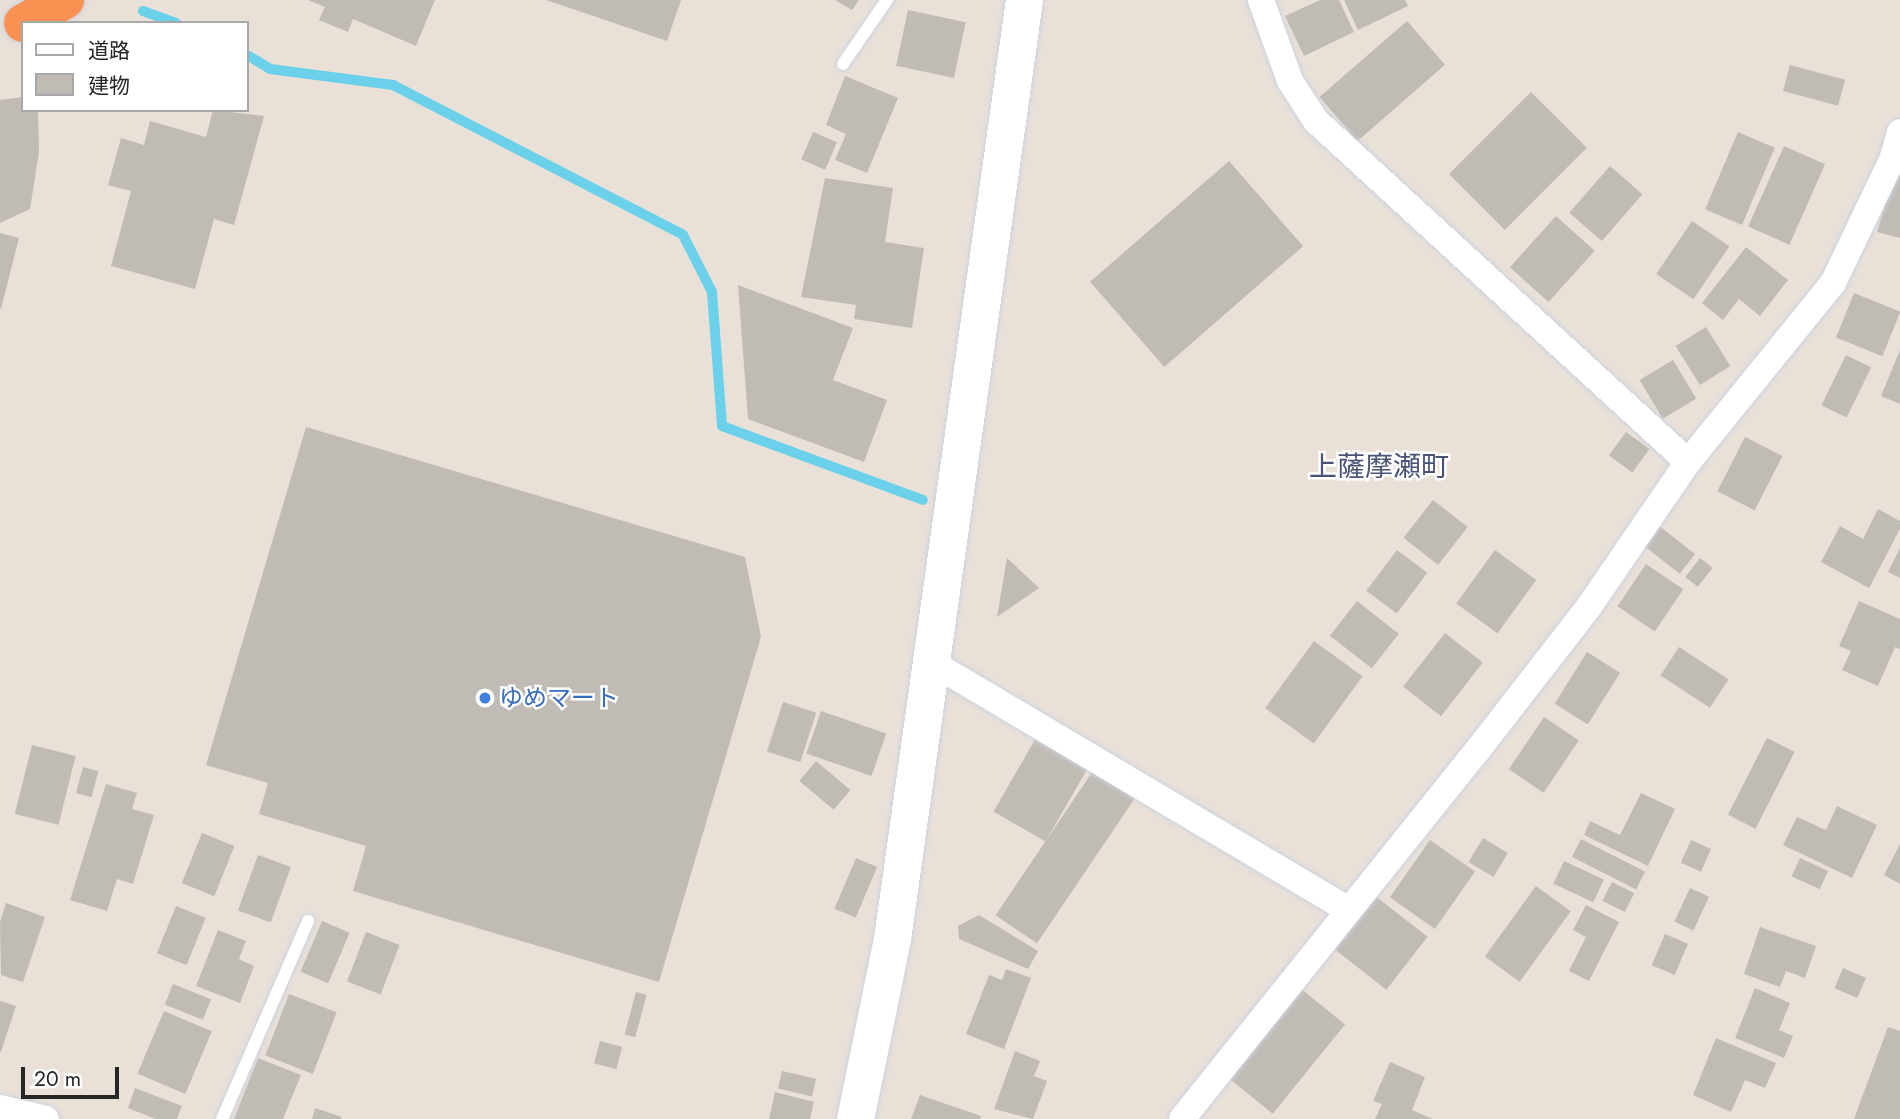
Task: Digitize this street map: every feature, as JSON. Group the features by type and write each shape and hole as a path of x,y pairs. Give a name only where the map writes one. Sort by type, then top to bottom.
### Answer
{"highway":[{"path":"27,21 65,0"},
{"path":"0,35 21,24"}],"street":[{"path":"855,1119 892,939 1024,0"},
{"path":"1261,0 1290,80 1316,121 1688,462"},
{"path":"1182,1119 1588,608 1688,462 1833,283 1892,160 1900,132"},
{"path":"930,662 1348,910"}],"lane":[{"path":"843,64 887,0"},
{"path":"222,1119 308,921"}],"building":[{"path":"308,0 435,0 416,46 353,19 348,32 319,20 325,7"},
{"path":"546,0 681,0 667,41"},
{"path":"835,0 859,0 852,10"},
{"path":"1320,0 1339,0 1354,32 1304,56 1285,16"},
{"path":"1344,0 1405,0 1408,6 1358,30"},
{"path":"908,10 966,22 954,78 896,66"},
{"path":"1407,21 1445,65 1358,141 1319,97"},
{"path":"1790,65 1845,80 1838,106 1783,91"},
{"path":"845,76 898,98 867,173 835,160 846,134 826,125"},
{"path":"1531,92 1587,148 1505,230 1449,174"},
{"path":"21,97 21,112 38,112 39,152 30,209 0,223 0,100"},
{"path":"212,112 264,116 234,225 214,219 195,289 111,266 131,191 108,185 121,138 144,145 150,121 206,137"},
{"path":"813,132 837,142 825,170 801,160"},
{"path":"1738,132 1775,148 1742,225 1705,209"},
{"path":"1784,146 1825,164 1789,245 1748,226"},
{"path":"1229,161 1303,246 1164,367 1090,282"},
{"path":"1610,166 1642,194 1602,241 1569,213"},
{"path":"1895,171 1900,172 1900,238 1877,232"},
{"path":"825,178 893,188 885,242 924,248 912,328 854,319 856,305 801,297"},
{"path":"1556,216 1595,251 1548,302 1510,267"},
{"path":"1692,221 1729,246 1694,299 1656,274"},
{"path":"0,233 19,238 1,309 0,309"},
{"path":"1746,247 1788,280 1760,316 1739,299 1723,320 1702,303"},
{"path":"738,285 853,328 833,380 887,400 864,462 748,419"},
{"path":"1854,293 1900,312 1882,356 1836,338"},
{"path":"1706,327 1730,366 1700,385 1675,346"},
{"path":"1900,350 1900,404 1881,396"},
{"path":"1846,355 1871,367 1847,418 1821,405"},
{"path":"1673,360 1696,399 1663,419 1640,380"},
{"path":"306,427 745,557 761,637 659,982 353,891 366,846 259,814 268,783 206,765"},
{"path":"1626,432 1649,449 1632,473 1609,455"},
{"path":"1745,437 1782,456 1755,510 1717,491"},
{"path":"1433,500 1468,527 1438,565 1403,538"},
{"path":"1878,509 1900,521 1900,529 1869,588 1821,562 1840,526 1863,539"},
{"path":"1658,525 1695,554 1680,574 1643,545"},
{"path":"1900,548 1900,578 1888,572"},
{"path":"1397,550 1427,573 1397,614 1366,591"},
{"path":"1495,550 1536,580 1497,633 1456,603"},
{"path":"1007,558 1039,588 997,617"},
{"path":"1700,558 1713,568 1698,587 1685,577"},
{"path":"1646,564 1683,589 1655,631 1617,606"},
{"path":"1357,601 1399,634 1372,668 1330,636"},
{"path":"1859,601 1900,619 1900,649 1895,647 1878,686 1842,670 1851,651 1839,646"},
{"path":"1445,633 1483,663 1441,716 1403,687"},
{"path":"1314,641 1363,676 1314,743 1265,708"},
{"path":"1679,647 1728,679 1710,708 1660,676"},
{"path":"1587,652 1620,673 1588,724 1555,704"},
{"path":"783,702 816,713 800,762 767,751"},
{"path":"821,711 886,733 872,776 806,754"},
{"path":"1544,717 1579,740 1544,793 1509,769"},
{"path":"1040,731 1092,761 1045,842 994,812"},
{"path":"1767,738 1795,752 1756,829 1728,815"},
{"path":"32,745 76,756 58,825 15,814"},
{"path":"816,761 850,790 834,810 799,781"},
{"path":"1099,762 1140,790 1037,943 996,915"},
{"path":"83,767 98,771 91,797 76,793"},
{"path":"106,784 137,793 132,809 154,815 133,884 117,879 107,911 70,900"},
{"path":"1641,793 1675,809 1648,866 1584,835 1590,821 1620,835"},
{"path":"1837,806 1877,825 1852,878 1783,845 1797,817 1826,830"},
{"path":"202,833 234,846 214,896 182,883"},
{"path":"1483,838 1508,853 1493,877 1469,862"},
{"path":"1581,839 1645,872 1636,890 1572,857"},
{"path":"1430,840 1475,872 1435,929 1390,897"},
{"path":"1691,840 1711,849 1701,872 1681,863"},
{"path":"1900,844 1900,884 1884,875"},
{"path":"258,855 291,867 271,922 238,910"},
{"path":"856,858 877,867 856,918 835,909"},
{"path":"1800,858 1828,871 1820,889 1792,876"},
{"path":"1564,861 1604,880 1593,902 1553,884"},
{"path":"1612,882 1634,893 1625,912 1602,901"},
{"path":"1536,886 1571,911 1520,982 1485,956"},
{"path":"1690,888 1709,897 1693,930 1674,922"},
{"path":"1374,895 1428,937 1386,990 1333,948"},
{"path":"6,903 45,917 23,982 1,975 0,922"},
{"path":"1586,905 1619,922 1589,981 1569,971 1586,937 1573,930"},
{"path":"176,906 206,918 187,965 157,953"},
{"path":"979,915 1038,951 1028,969 959,939 958,926"},
{"path":"322,921 350,933 328,983 301,972"},
{"path":"1760,927 1816,946 1805,978 1786,971 1780,987 1744,974"},
{"path":"218,930 246,941 239,959 254,966 240,1003 196,986"},
{"path":"366,932 400,945 381,994 347,981"},
{"path":"1665,934 1688,944 1675,975 1652,965"},
{"path":"1843,968 1866,978 1857,998 1834,988"},
{"path":"1006,969 1031,978 1004,1049 966,1034 989,975 1002,980"},
{"path":"173,984 211,999 203,1020 165,1004"},
{"path":"1300,988 1345,1025 1273,1114 1228,1077"},
{"path":"1755,988 1790,1003 1779,1030 1793,1036 1784,1058 1735,1038"},
{"path":"636,992 647,995 635,1037 625,1035"},
{"path":"289,994 337,1012 313,1074 265,1056"},
{"path":"0,1001 16,1006 1,1052 0,1052"},
{"path":"164,1011 212,1031 185,1094 137,1074"},
{"path":"1888,1027 1900,1031 1900,1119 1854,1119"},
{"path":"1716,1038 1776,1063 1765,1088 1745,1080 1731,1112 1693,1095"},
{"path":"600,1041 622,1047 616,1069 594,1063"},
{"path":"1015,1051 1040,1061 1034,1076 1047,1081 1033,1119 994,1109"},
{"path":"258,1058 301,1075 283,1119 234,1119"},
{"path":"1390,1062 1425,1077 1412,1110 1433,1119 1375,1119 1382,1104 1373,1101"},
{"path":"782,1071 816,1079 812,1096 778,1089"},
{"path":"135,1088 182,1106 177,1119 155,1119 128,1108"},
{"path":"775,1092 814,1102 810,1119 769,1119"},
{"path":"920,1095 981,1116 980,1119 911,1119"},
{"path":"315,1108 342,1117 312,1119"}],"waterway":[{"path":"143,11 170,21"},
{"path":"248,56 270,69 393,85 683,235 712,292 722,426 923,500"}],"place":[{"name":"ゆめマート","path":"485,698"}],"district":[{"name":"上薩摩瀬町","path":"1379,467"}]}
